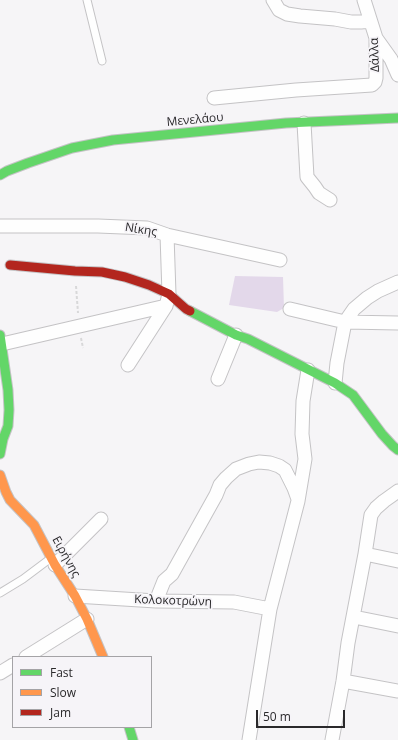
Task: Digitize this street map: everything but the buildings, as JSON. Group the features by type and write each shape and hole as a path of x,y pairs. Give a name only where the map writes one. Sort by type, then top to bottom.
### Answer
{"street":[{"path":"273,0 279,10 287,14 351,22 370,21"},
{"name":"Δάλλα","path":"214,98 296,90 372,85 376,78 376,38 364,0"},
{"path":"376,38 391,59 398,75"},
{"name":"Μενελάου","path":"0,175 28,163 72,148 113,140 286,124 398,118"},
{"path":"304,123 307,177 319,193 330,200"},
{"name":"Νίκης","path":"0,226 98,226 147,228 167,235 280,260"},
{"path":"128,365 167,300 167,235"},
{"path":"10,265 102,272 125,277 149,285 167,300 186,308 236,335 283,356 335,383 353,395 382,434 398,450"},
{"path":"335,383 337,363 345,322 354,309 367,298 398,282"},
{"path":"0,454 3,439 8,426 9,410 8,390 1,339 79,326 167,300"},
{"path":"290,309 345,322 398,323"},
{"path":"218,379 236,335"},
{"path":"250,740 270,610 298,501 305,459 302,434 303,401 308,370"},
{"path":"156,601 164,581 172,574 220,486 236,469 259,462 279,466 285,470 294,488 298,501"},
{"name":"Ειρήνης","path":"0,475 10,500 34,525 53,562 75,596 87,619 103,656"},
{"path":"332,740 371,515 376,508 398,491"},
{"path":"53,562 101,519"},
{"path":"365,554 398,561"},
{"name":"Κολοκοτρώνη","path":"75,596 156,601 234,602 270,610"},
{"path":"354,617 398,626"},
{"path":"28,656 87,619"},
{"path":"0,673 12,666"},
{"path":"342,681 398,691"}],"lane":[{"path":"86,0 102,61"},
{"path":"0,593 53,562"}],"path":[{"path":"75,271 79,326 83,348"}],"shaded area":[{"path":"235,276 283,277 284,308 277,312 229,305"}],"traffic: fast":[{"path":"0,175 28,163 72,148 113,140 286,123 398,118"},
{"path":"190,311 335,383 353,395 382,434 398,450"},
{"path":"0,335 8,390 9,410 8,426 3,439 0,454"},
{"path":"129,728 133,740"}],"traffic: slow":[{"path":"0,475 10,500 34,525 55,565 75,596 87,619 103,656"}],"traffic: jam":[{"path":"10,265 102,272 125,277 169,294 190,311"}]}
